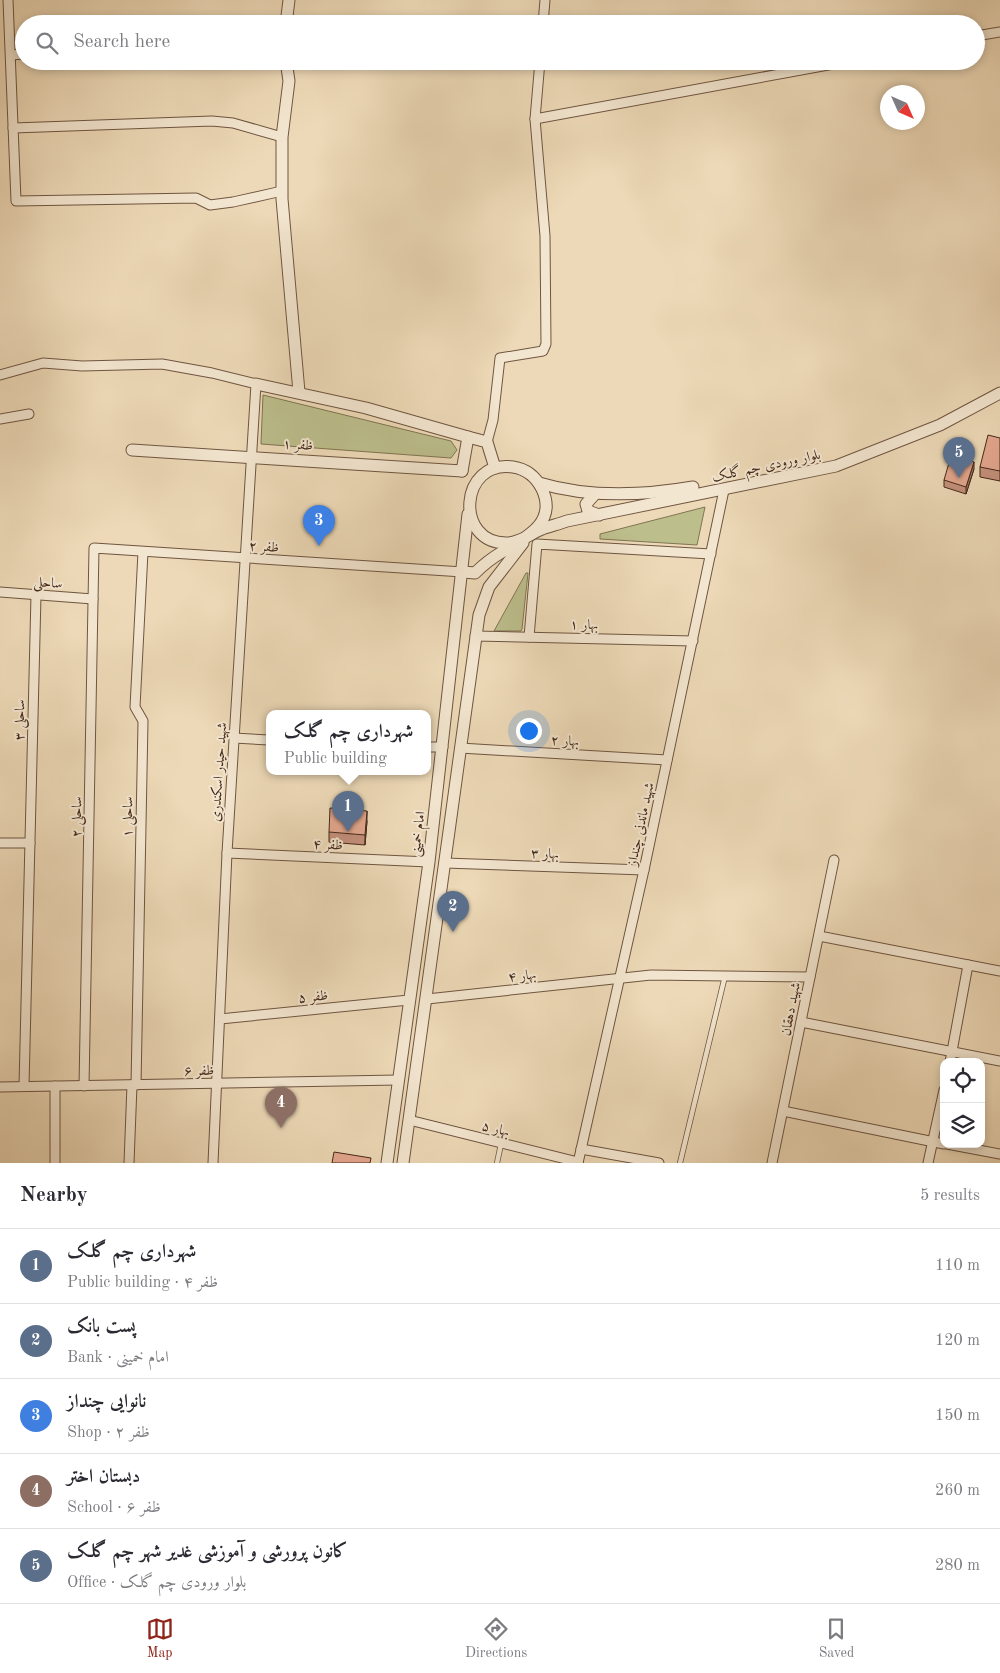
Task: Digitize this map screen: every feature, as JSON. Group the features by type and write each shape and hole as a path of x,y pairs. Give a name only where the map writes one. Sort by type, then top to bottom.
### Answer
{"street":[{"path":"8,0 16,201 196,198 210,205 282,191"},
{"path":"287,15 289,0"},
{"path":"544,15 545,0"},
{"path":"985,34 1000,32"},
{"path":"287,70 289,81 282,137 282,191 299,392"},
{"path":"495,468 486,442 493,420 500,358 543,351 546,344 545,236 535,119 539,70"},
{"path":"535,119 801,70"},
{"path":"13,128 212,121 233,123 282,137"},
{"path":"0,375 43,362 82,366 162,364 212,373 366,408 486,442"},
{"name":"شهید حیدر اسکندری","path":"213,1163 218,1083 226,853 256,384"},
{"name":"بلوار ورودی چم گلک","path":"538,483 572,492 595,494 646,493 682,489 835,460 938,418 1000,384"},
{"name":"بلوار ورودی چم گلک","path":"528,537 542,529 567,521 599,516 684,496 724,490 836,466 940,425 1000,392"},
{"path":"0,419 29,414"},
{"path":"468,437 462,471 475,483"},
{"name":"ظفر ۱","path":"132,450 252,456 462,471"},
{"path":"403,1163 475,636 483,601 489,587 528,537 537,529 543,518 546,506 544,494 538,483 530,474 519,468 507,466 495,468 484,474 475,483 470,494 469,507 471,518 485,536 506,543 528,537"},
{"name":"شهید ماندنی چنداز","path":"578,1162 668,760 724,490"},
{"path":"595,494 587,501 586,508 588,511 599,516"},
{"name":"امام خمینی","path":"387,1163 429,862 469,507"},
{"path":"463,572 475,573 501,552 528,537"},
{"path":"529,637 537,544 711,554"},
{"name":"ظفر ۲","path":"94,548 463,572"},
{"name":"ساحلی ۲","path":"84,1086 94,548"},
{"name":"ساحلی ۱","path":"129,1163 134,1085 143,721 135,707 143,552"},
{"name":"ساحلی","path":"0,592 93,599"},
{"name":"ساحلی ۳","path":"24,1086 36,595"},
{"name":"بهار ۱","path":"475,636 692,641"},
{"path":"234,738 266,740"},
{"path":"431,747 443,747"},
{"name":"بهار ۲","path":"460,748 668,760"},
{"path":"0,843 30,843"},
{"name":"ظفر ۴","path":"226,853 429,862"},
{"name":"شهید دهقان","path":"772,1163 834,860"},
{"path":"429,862 445,863"},
{"name":"بهار ۳","path":"445,863 644,870"},
{"path":"819,936 1000,971"},
{"path":"951,1058 968,965"},
{"name":"بهار ۴","path":"426,999 650,975 810,977"},
{"name":"ظفر ۵","path":"220,1019 409,1000"},
{"path":"801,1022 1000,1061"},
{"name":"ظفر ۶","path":"0,1087 398,1080"},
{"path":"55,1086 55,1163"},
{"path":"928,1163 941,1103"},
{"path":"783,1111 940,1143"},
{"name":"بهار ۵","path":"409,1120 578,1162"},
{"path":"390,1143 405,1145"},
{"path":"968,1148 1000,1154"},
{"path":"581,1149 659,1163"}],"lane":[{"path":"680,1163 725,976"},
{"path":"497,1163 501,1144"}],"green space":[{"path":"263,395 451,441 457,450 451,458 261,444"},
{"path":"705,507 697,545 600,539 600,534"},
{"path":"526,573 528,573 521,631 494,631"}],"building":[{"path":"988,435 1000,438 1000,471 980,467"},
{"path":"951,456 974,462 966,487 944,480"},
{"path":"330,808 367,811 365,835 329,832"},
{"path":"334,1152 371,1158 370,1163 332,1163"}],"place":[{"name":"کانون پرورشی و آموزشی غدیر شهر چم گلک","path":"959,478"},
{"name":"نانوایی چنداز","path":"319,546"},
{"name":"شهرداری چم گلک","path":"348,832"},
{"name":"پست بانک","path":"453,932"},
{"name":"دبستان اختر","path":"281,1128"}]}
